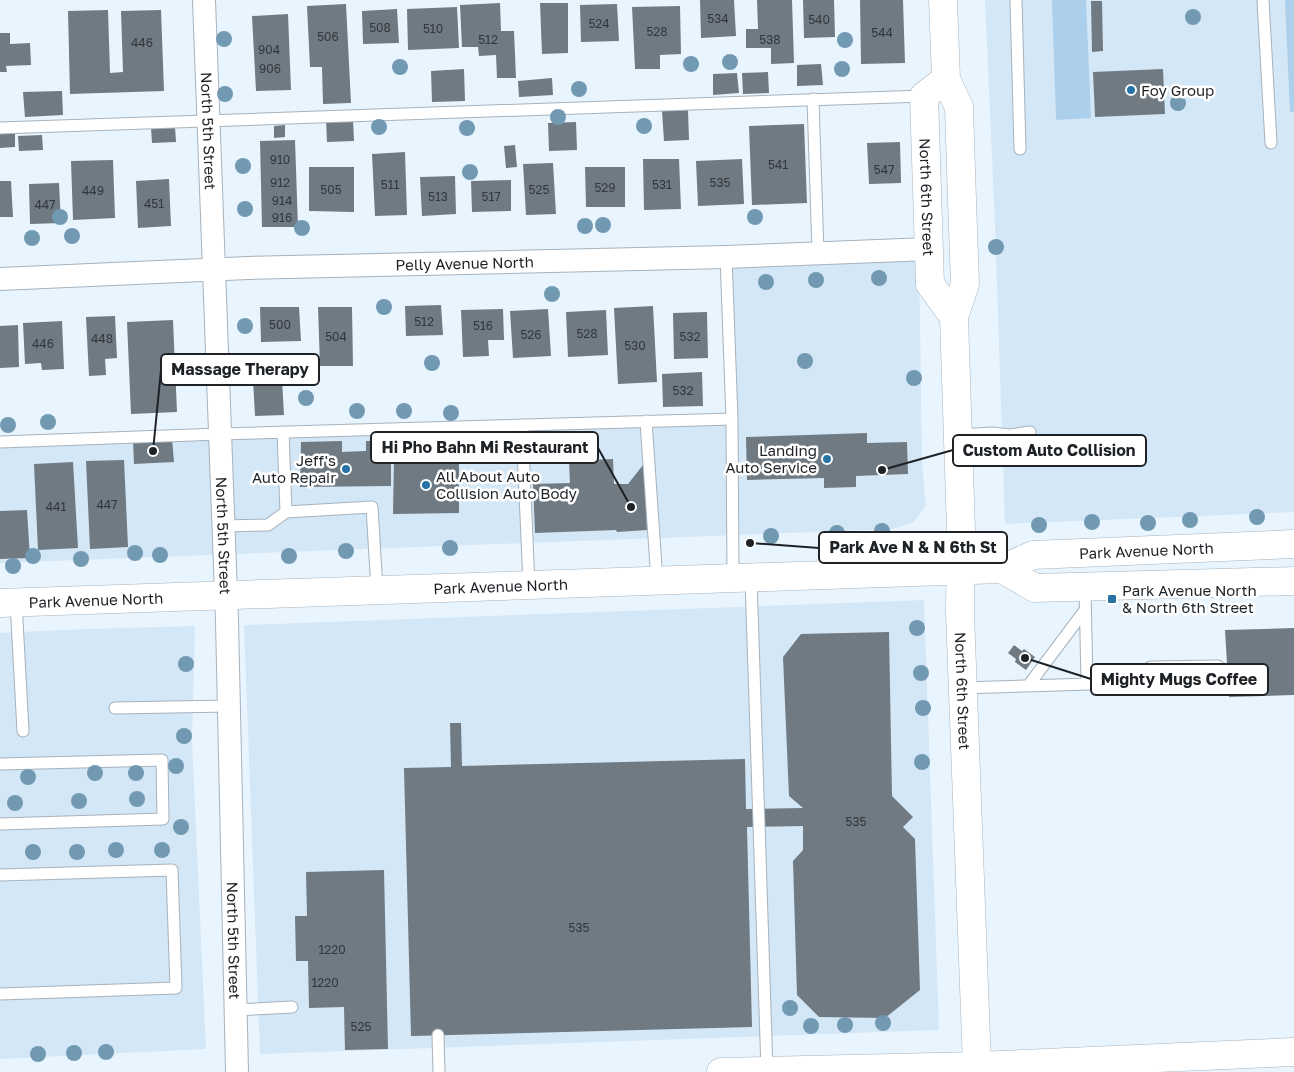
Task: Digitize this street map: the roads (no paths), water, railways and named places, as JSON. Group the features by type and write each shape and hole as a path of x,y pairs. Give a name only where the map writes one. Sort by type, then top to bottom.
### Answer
{"street":[{"name":"North 5th Street","path":"204,0 229,706 237,1072"},
{"name":"North 6th Street","path":"924,0 924,5 945,43 946,79 959,107 965,284 954,317 961,531 960,614 977,1069"},
{"path":"943,0 945,43"},
{"path":"945,43 962,13 962,0"},
{"path":"924,96 946,79"},
{"name":"North 6th Street","path":"924,96 930,284 954,317"},
{"name":"Pelly Avenue North","path":"0,279 214,269 928,249"},
{"name":"Park Avenue North","path":"8,602 1002,570 1033,555 1294,544"},
{"name":"Park Avenue North","path":"1002,570 1035,588 1085,599 1294,580"},
{"path":"721,1072 977,1069 1294,1052"}],"lane":[{"path":"1016,0 1020,148"},
{"path":"1263,0 1271,143"},
{"path":"0,128 924,96"},
{"path":"813,99 818,253"},
{"path":"726,256 732,419 767,1071"},
{"path":"0,442 732,419"},
{"path":"646,421 657,581"},
{"path":"522,425 529,585"},
{"path":"283,432 286,512"},
{"path":"958,435 992,433 1010,435 1030,432"},
{"path":"223,526 268,525 286,512 372,507 377,590"},
{"path":"1085,599 1087,684"},
{"path":"1028,686 1085,599"},
{"path":"8,602 23,731"},
{"path":"963,688 1122,683 1151,667 1218,666"},
{"path":"115,708 229,706"},
{"path":"0,764 162,760 163,819 0,824"},
{"path":"0,875 172,870 176,988 0,994"},
{"path":"235,1010 292,1007"},
{"path":"438,1035 439,1072"}],"place":[{"name":"Foy Group","path":"1131,90"},
{"name":"Massage Therapy","path":"153,451"},
{"name":"Landing Auto Service","path":"827,459"},
{"name":"Jeff's Auto Repair","path":"346,469"},
{"name":"Custom Auto Collision","path":"882,470"},
{"name":"All About Auto Collision Auto Body","path":"426,485"},
{"name":"Hi Pho Bahn Mi Restaurant","path":"631,507"},
{"name":"Park Ave N & N 6th St","path":"750,543"},
{"name":"Park Avenue North & North 6th Street","path":"1112,599"},
{"name":"Mighty Mugs Coffee","path":"1025,658"}]}
